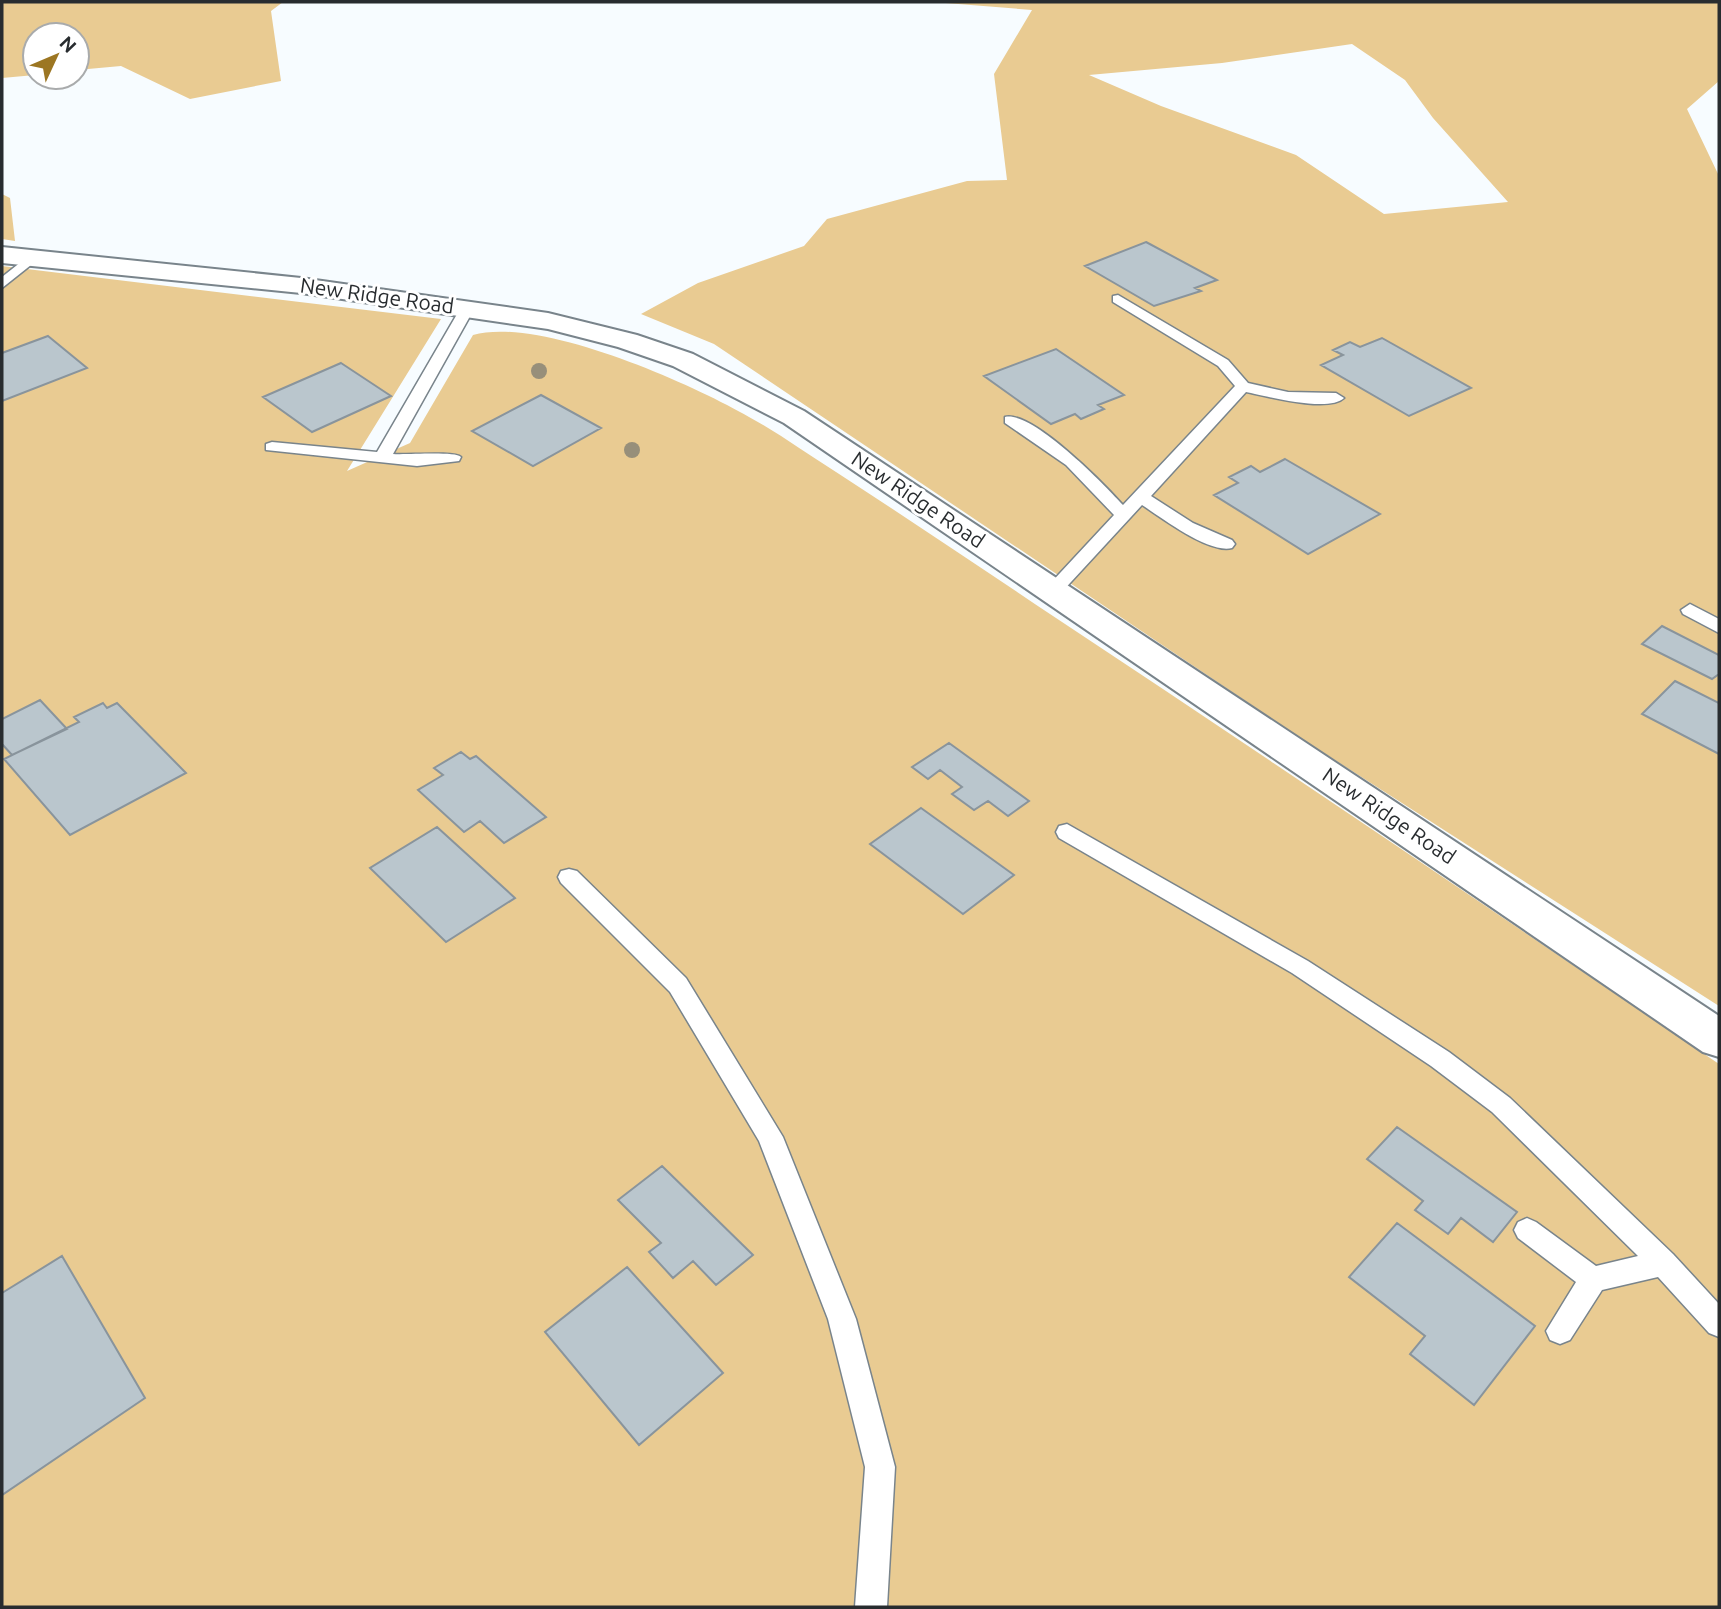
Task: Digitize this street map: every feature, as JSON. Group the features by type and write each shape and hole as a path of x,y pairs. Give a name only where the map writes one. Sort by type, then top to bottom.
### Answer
{"street":[{"name":"New Ridge Road","path":"2,255 205,273 467,309 613,336 667,354 735,383 794,417 1719,1040"}],"lane":[{"path":"2,284 31,258"},
{"path":"1118,299 1223,363 1243,386 1288,397 1336,398"},
{"path":"383,456 467,309"},
{"path":"1053,591 1243,386"},
{"path":"1011,419 1055,445 1091,478 1123,515"},
{"path":"272,447 417,461 453,457"},
{"path":"1140,496 1187,527 1226,544"},
{"path":"1690,610 1719,627"},
{"path":"1067,832 1300,967 1440,1059 1501,1105 1663,1263 1719,1324"},
{"path":"569,877 678,985 770,1137 842,1319 880,1468 871,1607"},
{"path":"1527,1230 1593,1279"},
{"path":"1560,1331 1593,1279 1663,1263"}],"shaded area":[{"path":"2,2 283,2 271,11 281,81 190,99 121,66 91,69 91,21 21,21 21,76 2,78"},
{"path":"933,2 1719,2 1719,81 1687,109 1719,176 1719,1006 1302,739 714,344 641,314 698,283 804,246 827,219 967,181 1007,180 994,74 1032,10","holes":["1352,44 1405,80 1433,118 1508,202 1384,214 1296,155 1161,106 1089,75 1222,63"]},
{"path":"2,194 10,198 15,241 2,239"},
{"path":"2,266 441,319 347,471 410,443 473,335 501,332 536,335 574,344 614,356 690,387 771,430 891,508 1719,1064 1719,1607 2,1607"}],"building":[{"path":"1146,242 1217,280 1195,288 1201,291 1154,306 1085,266"},
{"path":"48,336 87,368 2,401 2,353"},
{"path":"1382,338 1471,388 1409,416 1321,365 1343,355 1333,350 1350,342 1360,347"},
{"path":"1056,349 1124,395 1098,405 1104,409 1081,419 1075,414 1051,424 984,376"},
{"path":"341,363 391,396 312,432 263,397"},
{"path":"541,395 601,428 533,466 472,431"},
{"path":"1285,459 1380,514 1308,554 1214,495 1238,483 1229,477 1251,466 1260,472"},
{"path":"1662,626 1719,655 1719,674 1712,679 1642,644"},
{"path":"1675,681 1719,703 1719,754 1642,714"},
{"path":"40,700 67,729 12,755 2,744 2,719"},
{"path":"103,703 107,708 117,703 186,773 70,835 4,759 79,722 74,717"},
{"path":"949,743 1029,801 1008,816 988,801 974,810 952,794 962,787 940,770 928,779 912,767"},
{"path":"461,752 470,759 476,756 546,817 504,843 480,821 464,832 418,790 443,775 434,768"},
{"path":"921,808 1014,875 963,914 870,844"},
{"path":"437,827 515,898 446,942 370,868"},
{"path":"1397,1127 1517,1212 1493,1242 1461,1218 1448,1234 1415,1210 1423,1201 1367,1159"},
{"path":"662,1166 753,1255 716,1285 693,1261 673,1278 649,1252 661,1243 618,1200"},
{"path":"1397,1223 1535,1326 1474,1405 1410,1354 1425,1336 1349,1277"},
{"path":"62,1256 145,1398 2,1495 2,1293"},
{"path":"627,1267 723,1373 639,1445 545,1332"}]}
